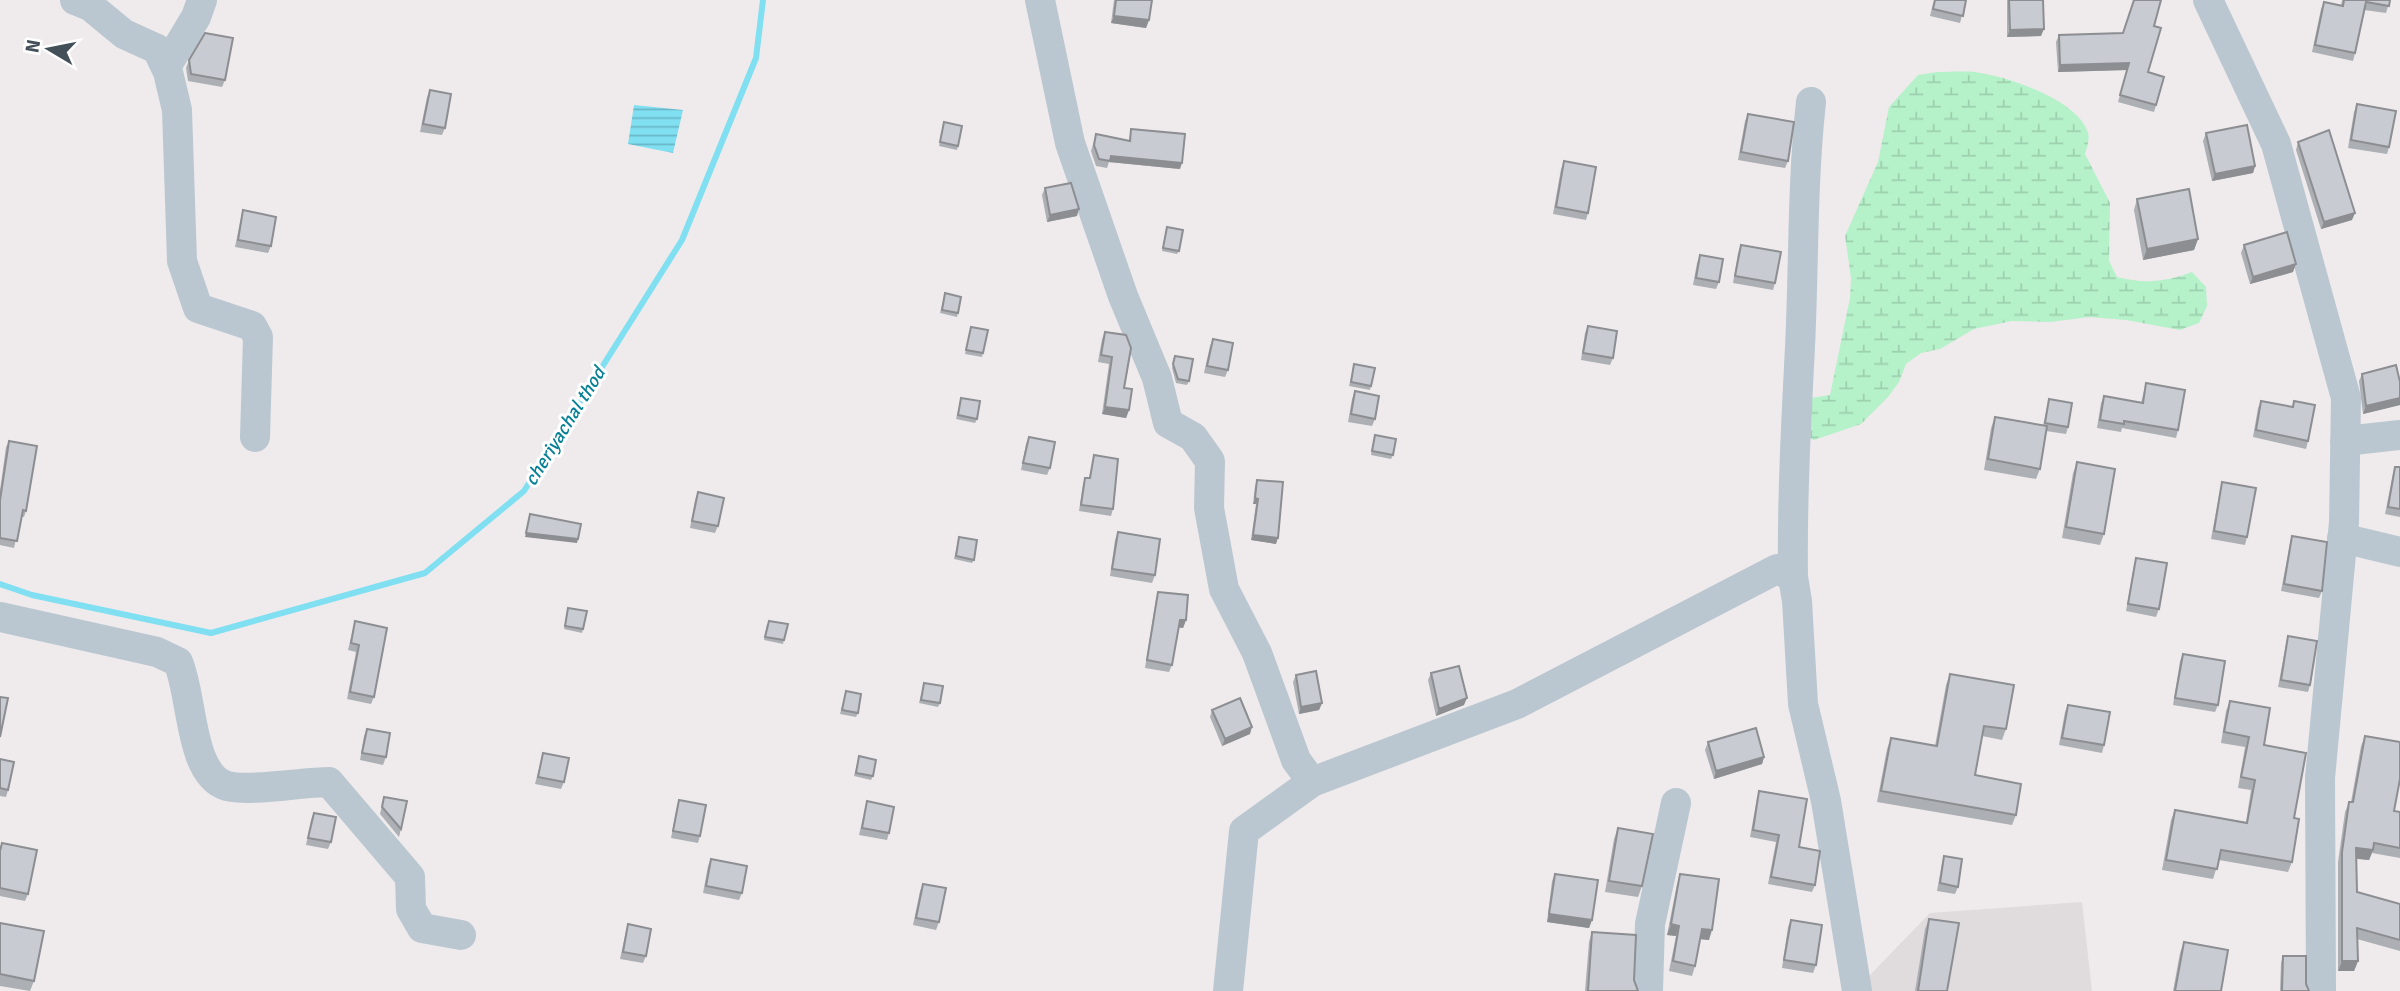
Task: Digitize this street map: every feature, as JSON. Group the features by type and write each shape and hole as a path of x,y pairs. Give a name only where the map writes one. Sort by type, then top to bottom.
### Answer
{"street":[{"path":"75,0 90,6 124,34 158,49 166,67 177,110 182,261 198,307 252,327 258,337 255,437"},
{"path":"166,67 202,0"},
{"path":"1040,0 1070,143 1123,296 1157,378 1168,423 1193,437 1210,461 1209,508 1224,589 1257,653 1296,760 1312,782"},
{"path":"2208,0 2276,144 2346,398 2342,538 2320,778 2321,991"},
{"path":"1811,102 1803,174 1800,349 1795,407 1793,577 1803,704 1826,801 1857,991"},
{"path":"2345,441 2400,435"},
{"path":"2342,538 2400,552"},
{"path":"1228,991 1244,831 1312,782 1517,704 1777,569 1793,577"},
{"path":"0,617 157,652 178,662 187,682 198,752 207,774 227,786 329,782 410,877 411,909 422,928 461,935"},
{"path":"1648,991 1650,924 1676,803"}],"shaded area":[{"path":"2082,902 2092,991 1869,991 1867,978 1930,913"}],"green space":[{"path":"1937,72 1988,74 2022,84 2071,110 2082,121 2088,133 2085,154 2110,203 2109,261 2117,277 2155,281 2192,272 2206,287 2207,306 2199,323 2180,330 2126,320 2089,317 2050,322 2012,321 1974,329 1940,349 1921,353 1906,364 1899,382 1888,397 1861,424 1814,440 1805,436 1811,398 1830,395 1850,298 1851,278 1845,236 1878,162 1889,107 1918,75"}],"water":[{"path":"634,105 683,110 673,153 628,144"}],"building":[{"path":"1116,0 1152,0 1149,20 1114,16"},
{"path":"1935,0 1966,0 1963,16 1933,9"},
{"path":"2009,0 2043,0 2044,29 2010,30"},
{"path":"2134,0 2161,0 2154,26 2161,28 2148,72 2164,77 2156,105 2120,95 2129,63 2060,65 2059,35 2123,33"},
{"path":"2344,0 2390,0 2389,6 2366,2 2355,53 2315,45 2324,2 2343,6"},
{"path":"205,33 233,38 225,80 191,74 189,60"},
{"path":"430,90 451,94 445,128 423,124"},
{"path":"2357,104 2396,111 2389,147 2351,140"},
{"path":"1748,114 1794,122 1788,161 1741,152"},
{"path":"944,122 962,126 958,146 940,142"},
{"path":"2247,125 2255,166 2215,174 2206,133"},
{"path":"1131,129 1185,134 1182,163 1111,156 1110,161 1099,159 1094,145 1096,134 1130,141"},
{"path":"2329,130 2355,213 2324,222 2298,142"},
{"path":"1564,161 1596,167 1588,213 1556,207"},
{"path":"1071,183 1079,209 1050,215 1045,188"},
{"path":"2189,189 2198,239 2147,249 2137,199"},
{"path":"243,210 276,217 271,246 238,240"},
{"path":"1167,227 1183,230 1179,251 1163,248"},
{"path":"2287,232 2296,264 2253,277 2244,245"},
{"path":"1741,245 1781,252 1775,283 1735,276"},
{"path":"1700,255 1723,259 1719,282 1696,278"},
{"path":"945,293 961,297 958,313 942,310"},
{"path":"1588,326 1617,331 1613,358 1583,353"},
{"path":"971,327 988,330 983,353 966,350"},
{"path":"1105,332 1126,335 1131,348 1124,388 1132,389 1129,410 1105,407 1112,357 1101,355"},
{"path":"1213,339 1233,343 1228,370 1207,366"},
{"path":"1175,356 1193,359 1189,381 1178,379 1173,364"},
{"path":"1354,364 1375,368 1371,386 1351,382"},
{"path":"2396,365 2400,398 2366,406 2362,374"},
{"path":"2146,383 2185,390 2178,430 2100,420 2104,396 2143,403"},
{"path":"1355,391 1379,396 1375,419 1351,414"},
{"path":"961,398 980,401 977,419 958,415"},
{"path":"2049,399 2072,403 2068,427 2045,423"},
{"path":"2261,401 2293,407 2294,401 2315,405 2308,441 2256,430"},
{"path":"1995,417 2047,426 2040,469 1988,459"},
{"path":"1375,435 1396,439 1393,455 1372,451"},
{"path":"1029,437 1055,442 1050,468 1023,463"},
{"path":"9,441 37,446 26,511 23,510 17,541 0,538 0,500"},
{"path":"1094,455 1118,459 1113,509 1081,505 1085,478 1090,478"},
{"path":"2077,462 2115,469 2104,534 2066,527"},
{"path":"2395,467 2400,467 2400,509 2388,507"},
{"path":"1257,480 1283,482 1278,538 1253,535 1258,499 1255,498"},
{"path":"2222,482 2256,488 2247,537 2214,531"},
{"path":"698,492 724,498 718,526 692,521"},
{"path":"530,514 581,524 578,539 526,533"},
{"path":"1118,532 1160,539 1155,575 1112,569"},
{"path":"2292,536 2327,542 2322,591 2284,584"},
{"path":"959,537 977,540 974,560 956,556"},
{"path":"2136,558 2167,563 2159,609 2128,604"},
{"path":"1158,592 1188,595 1186,620 1180,620 1172,665 1147,660"},
{"path":"568,608 587,611 583,629 565,626"},
{"path":"355,621 387,628 374,697 350,692 359,645 351,643"},
{"path":"769,621 788,624 784,640 765,637"},
{"path":"2288,636 2317,641 2310,685 2281,680"},
{"path":"2183,654 2225,661 2218,705 2175,698"},
{"path":"1459,666 1467,698 1439,709 1431,673"},
{"path":"1316,671 1322,703 1301,707 1296,675"},
{"path":"1950,674 2014,685 2006,729 1984,726 1975,775 2021,784 2016,815 1881,791 1891,738 1937,746"},
{"path":"924,683 943,686 940,703 921,700"},
{"path":"846,691 861,694 858,713 842,710"},
{"path":"0,697 8,698 0,737"},
{"path":"1240,698 1252,727 1225,739 1212,710"},
{"path":"2230,701 2270,708 2264,745 2306,753 2294,818 2299,819 2292,862 2221,850 2217,869 2166,860 2175,810 2247,823 2255,780 2241,777 2249,737 2224,732"},
{"path":"2068,705 2110,712 2104,745 2062,738"},
{"path":"1756,728 1764,757 1716,771 1708,742"},
{"path":"367,729 390,733 386,757 362,753"},
{"path":"2365,736 2400,742 2400,779 2394,811 2400,812 2400,848 2374,843 2373,850 2356,848 2357,892 2400,904 2400,940 2357,928 2358,961 2342,961 2342,852 2349,802 2353,802"},
{"path":"543,753 569,758 564,782 538,777"},
{"path":"859,756 876,760 873,776 856,773"},
{"path":"0,759 14,762 8,790 0,788"},
{"path":"1759,791 1807,799 1799,847 1820,851 1815,885 1771,877 1779,835 1753,830"},
{"path":"384,797 407,801 401,829 382,807"},
{"path":"679,800 706,805 700,836 673,831"},
{"path":"867,801 894,807 889,833 862,828"},
{"path":"314,813 336,817 331,842 308,838"},
{"path":"1618,828 1653,834 1642,886 1609,881"},
{"path":"2,843 37,850 28,894 0,888"},
{"path":"1944,856 1962,859 1958,887 1940,883"},
{"path":"711,859 747,866 742,893 706,886"},
{"path":"1555,874 1598,880 1592,920 1549,914"},
{"path":"1680,874 1719,879 1712,930 1702,929 1695,966 1673,961 1679,926 1671,924"},
{"path":"923,884 946,888 939,922 916,918"},
{"path":"1929,919 1959,923 1947,991 1918,991"},
{"path":"1791,920 1822,925 1816,965 1784,960"},
{"path":"0,923 44,931 34,981 0,974"},
{"path":"628,924 651,929 646,956 623,952"},
{"path":"1592,932 1636,935 1634,980 1638,991 1588,991"},
{"path":"2184,942 2228,950 2221,991 2175,991"},
{"path":"2283,956 2306,956 2306,984 2309,991 2282,991"}],"waterway":[{"name":"cheriyachal thod","path":"0,584 32,595 211,633 425,573 524,491 682,240 756,58 763,0"}]}
